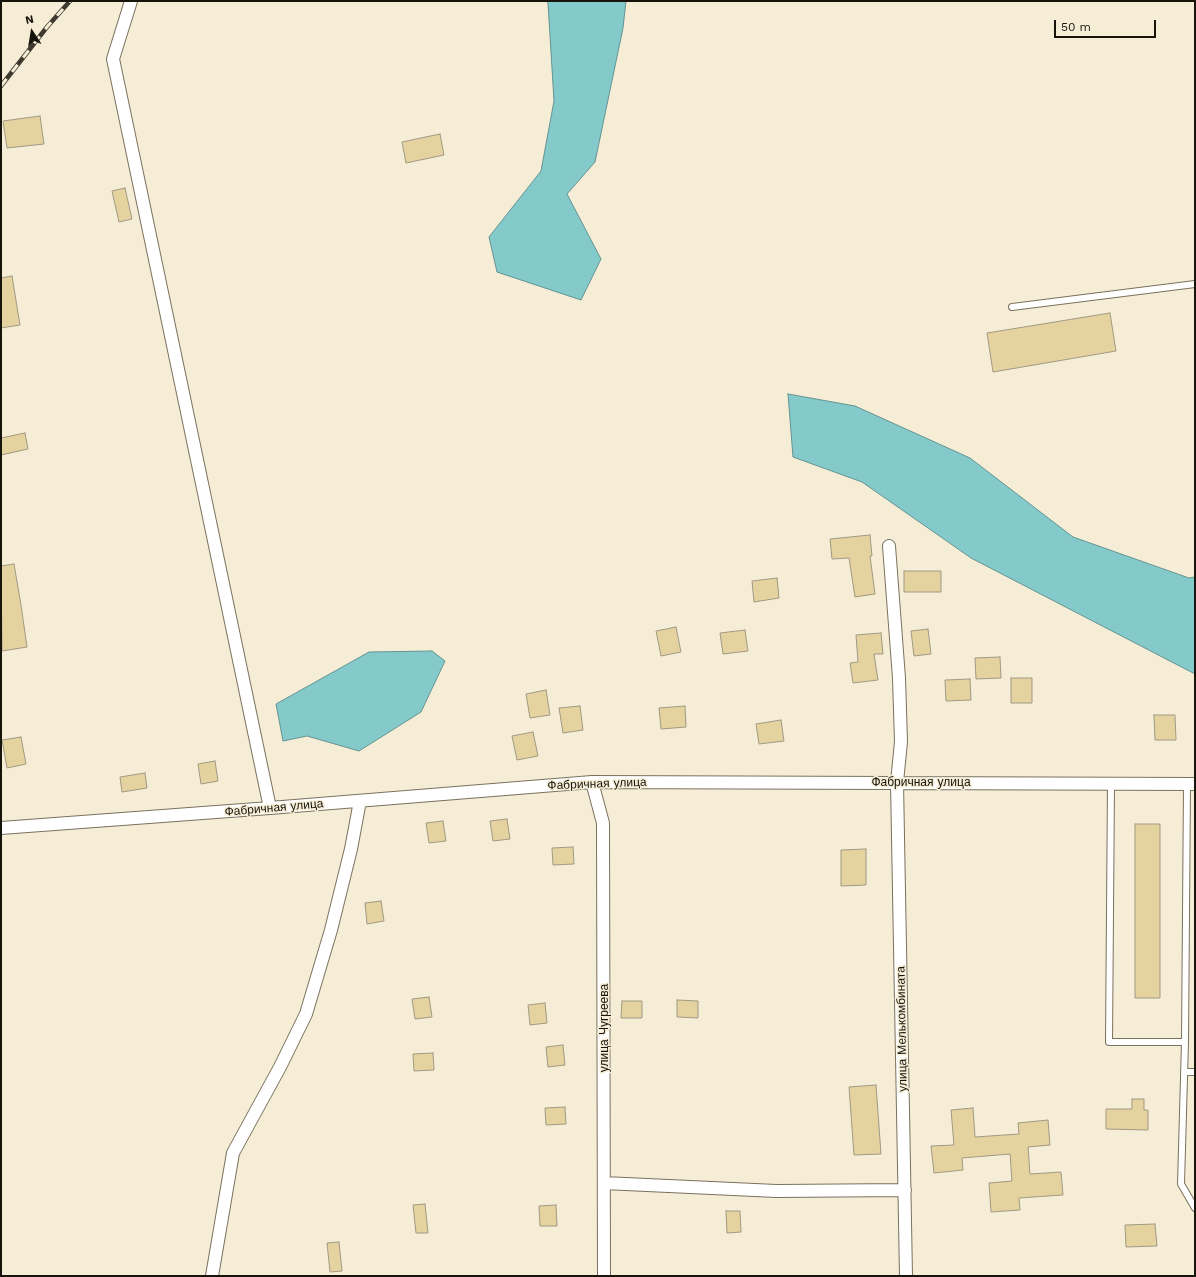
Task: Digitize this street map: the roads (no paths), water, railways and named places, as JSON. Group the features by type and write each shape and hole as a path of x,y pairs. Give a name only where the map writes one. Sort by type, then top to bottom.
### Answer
{"street":[{"path":"131,1 113,59 270,808"},
{"name":"улица Мелькомбината","path":"889,546 901,742 897,782 906,1276"},
{"name":"Фабричная улица","path":"1,828 592,782 1191,784"},
{"name":"улица Чугреева","path":"592,782 603,823 604,1276"},
{"path":"212,1276 233,1153 280,1067 306,1014 331,930 351,849 360,801"},
{"path":"604,1184 776,1191 905,1190"}],"lane":[{"path":"1012,307 1195,284"},
{"path":"1110,783 1109,1042 1185,1042"},
{"path":"1191,784 1181,1184 1195,1208"},
{"path":"1184,1072 1195,1072"}],"water":[{"path":"546,1 626,1 623,28 595,162 567,194 601,259 581,300 497,272 489,237 541,171 554,101 548,3"},
{"path":"788,394 855,406 970,458 1073,537 1189,578 1195,577 1195,674 971,558 862,482 793,457"},
{"path":"432,651 445,661 421,712 359,751 307,736 283,741 276,704 369,652"}],"railway":[{"path":"1,86 47,27 70,1"}]}
